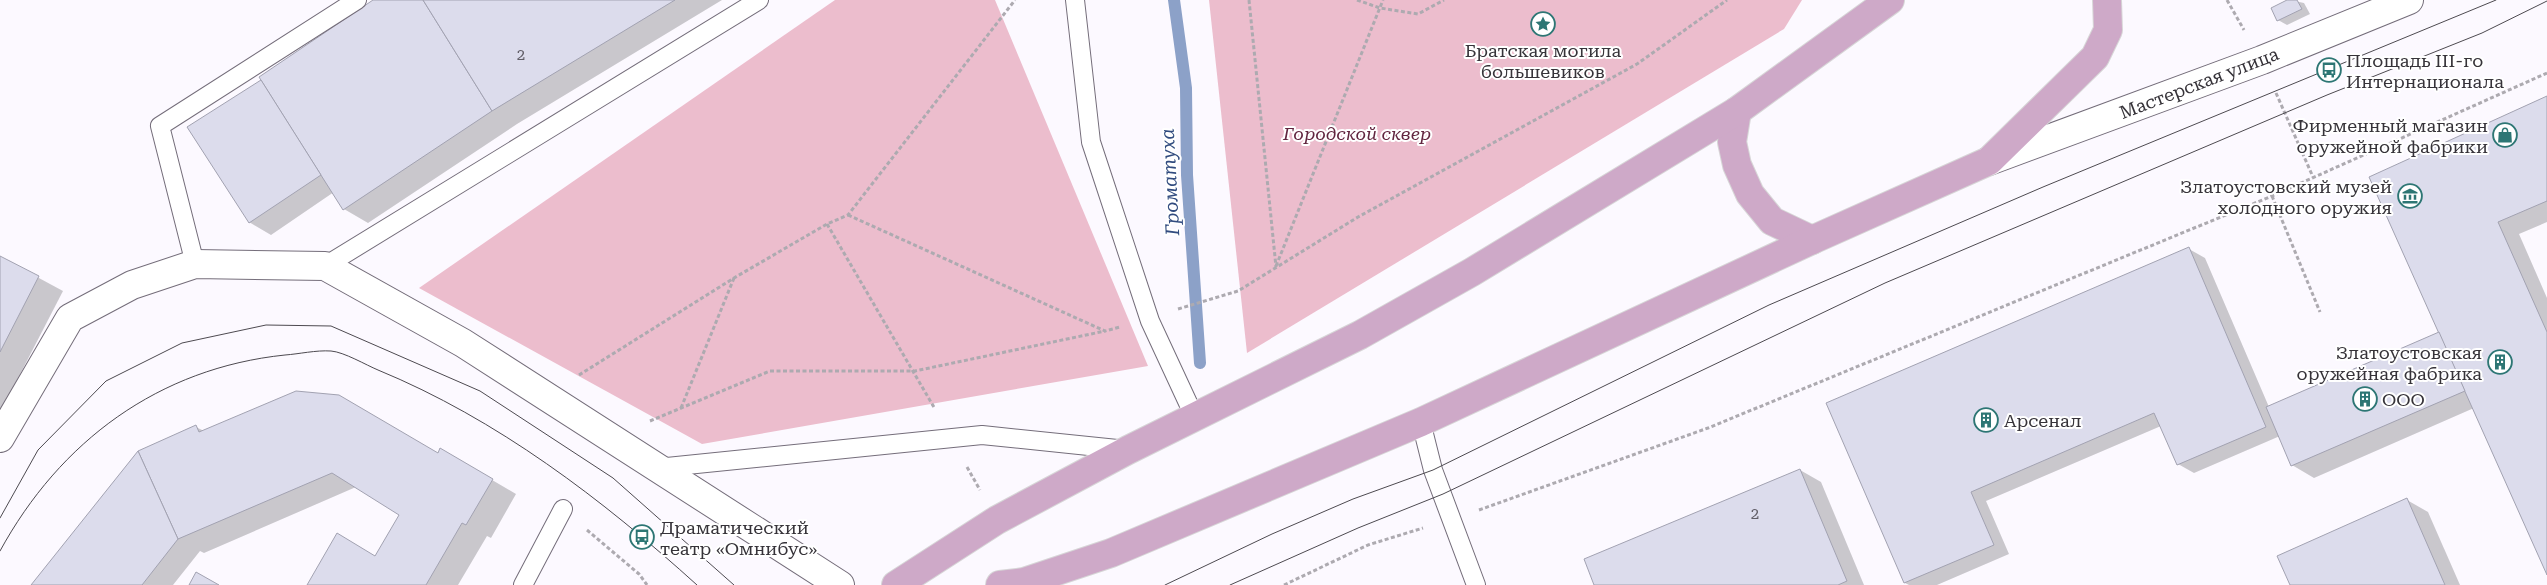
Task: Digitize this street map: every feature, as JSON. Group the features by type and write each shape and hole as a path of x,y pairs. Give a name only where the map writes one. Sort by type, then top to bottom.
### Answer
{"main road":[{"path":"1851,28 1865,0"},
{"path":"896,585 997,520 1128,450 1360,334 1464,277 1737,111 1890,0"},
{"path":"1000,585 1024,582 1111,553 1421,422 1812,240 1989,162 2095,57 2108,30 2107,0"},
{"path":"1737,111 1732,142 1737,165 1750,194 1772,221 1812,240"}],"street":[{"name":"Мастерская улица","path":"1989,162 2262,60 2409,0"},
{"path":"0,438 70,318 132,286 195,264 325,266 464,343 840,585"}],"lane":[{"path":"195,264 160,126 357,0"},
{"path":"325,266 759,0"},
{"path":"1075,0 1090,142 1150,321 1195,418"},
{"path":"1421,422 1433,470 1476,585"},
{"path":"657,468 982,435 1128,450"},
{"path":"523,585 563,510"}],"path":[{"path":"578,376 734,278 827,224 848,215 1014,0"},
{"path":"1249,0 1276,268"},
{"path":"1357,0 1380,8 1418,14 1444,0"},
{"path":"1276,268 1382,0"},
{"path":"649,422 770,371 915,371 1150,321 1170,312 1238,292 1358,217 1637,64 1727,0"},
{"path":"1284,585 1368,545 1452,520 1708,428 2272,196 2547,73"},
{"path":"2284,114 2313,177"},
{"path":"2272,196 2320,312"},
{"path":"848,215 1105,331"},
{"path":"827,224 915,371 997,520"},
{"path":"681,409 734,278"},
{"path":"563,510 639,574 647,585"}],"green space":[{"path":"835,0 995,0 1148,366 702,444 419,288"},
{"name":"Городской сквер","path":"1209,0 1802,0 1784,29 1247,353"}],"building":[{"path":"373,0 423,0 492,111 343,210 259,77"},
{"path":"423,0 675,0 492,111"},
{"path":"2287,0 2297,0 2302,9 2277,21 2271,8"},
{"path":"261,80 321,175 249,223 187,127"},
{"name":"Златоустовская оружейная фабрика","path":"2547,96 2547,201 2498,222 2547,332 2547,575 2369,177"},
{"name":"Арсенал","path":"2189,247 2266,427 2177,465 2154,413 1971,492 1994,545 1904,583 1826,403"},
{"path":"0,256 39,276 0,352"},
{"name":"ООО","path":"2439,332 2465,391 2291,466 2266,407"},
{"path":"296,391 339,395 438,453 440,448 493,479 466,525 462,523 426,585 307,585 337,533 375,556 399,515 332,473 178,539 138,451 196,425 199,432"},
{"path":"138,451 178,539 142,585 31,585"},
{"path":"1800,469 1847,581 1838,585 1594,585 1584,559"},
{"path":"2407,498 2445,585 2290,585 2277,556"},
{"path":"196,572 219,585 189,585"}],"waterway":[{"name":"Громатуха","path":"1174,0 1186,88 1187,175 1200,363"}],"tram line":[{"path":"1165,585 1272,534 1353,499 1433,470 1769,305 2043,187 2496,0"},
{"path":"1230,585 1358,528 1443,494 1885,283 2327,95 2482,33 2547,1"},
{"path":"0,518 38,450 106,381 182,343 266,325 331,326 480,391 613,478 734,585"},
{"path":"0,551 24,512 52,476 83,444 118,417 155,394 196,376 239,363 285,355 331,351 348,356 422,390 465,412 506,437 586,492 697,585"}],"place":[{"name":"Братская могила большевиков","path":"1543,24"},
{"name":"Площадь III-го Интернационала","path":"2329,70"},
{"name":"Фирменный магазин оружейной фабрики","path":"2505,135"},
{"name":"Златоустовский музей холодного оружия","path":"2410,196"},
{"name":"Златоустовская оружейная фабрика","path":"2500,362"},
{"name":"ООО","path":"2365,399"},
{"name":"Арсенал","path":"1986,420"},
{"name":"Драматический театр «Омнибус»","path":"642,537"}]}
